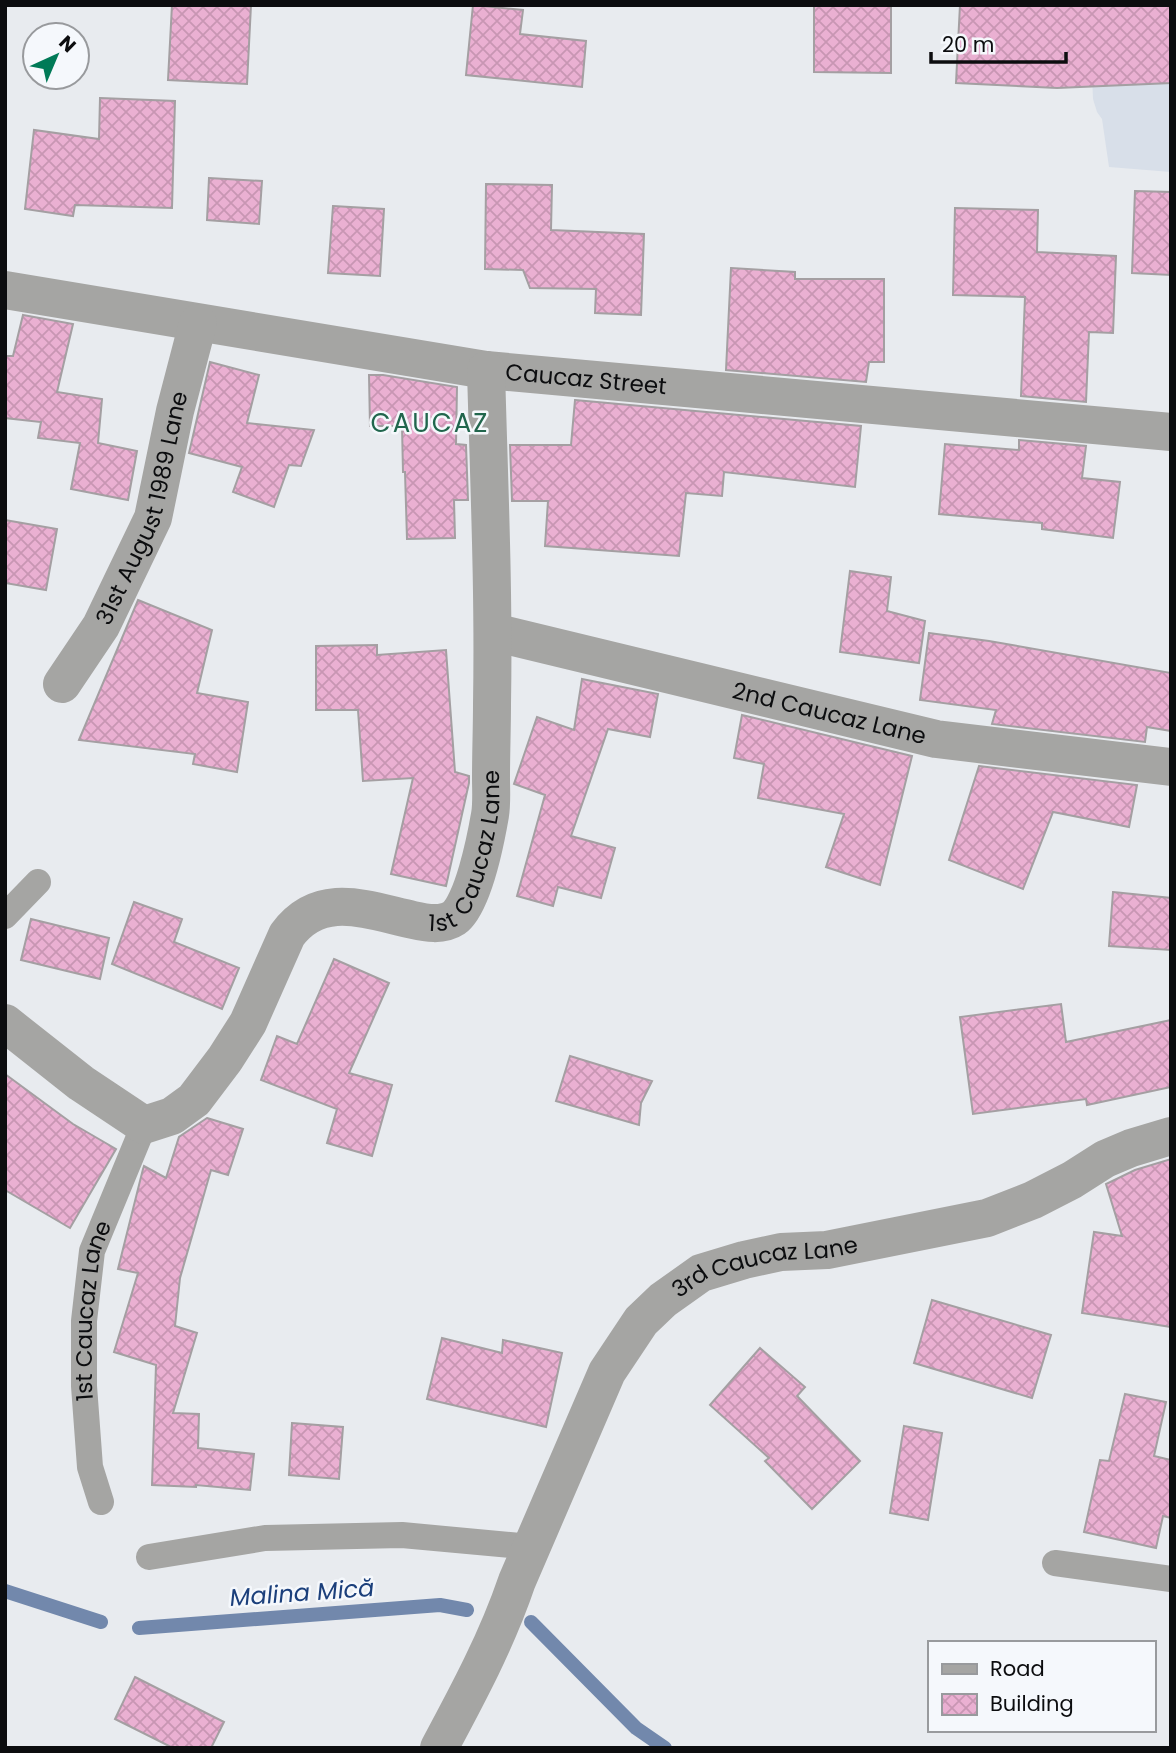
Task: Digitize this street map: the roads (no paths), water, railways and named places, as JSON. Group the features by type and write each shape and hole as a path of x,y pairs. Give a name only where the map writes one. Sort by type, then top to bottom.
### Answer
{"street":[{"name":"Caucaz Street","path":"5,290 486,370 1171,432"},
{"name":"31st August 1989 Lane","path":"62,684 101,626 153,518 198,323"},
{"name":"1st Caucaz Lane","path":"144,1125 172,1116 194,1100 225,1059 247,1023 287,935 307,915 325,907 345,906 425,923 441,923 455,918 464,904 482,858 490,812 493,632 486,370"},
{"name":"2nd Caucaz Lane","path":"493,632 936,739 1171,767"},
{"path":"5,1023 81,1083 144,1125"},
{"name":"3rd Caucaz Lane","path":"439,1748 484,1663 607,1371 641,1321 663,1300 701,1273 744,1260 781,1252 827,1250 987,1218 1043,1195 1105,1159 1171,1136"}],"lane":[{"path":"5,916 38,882"},
{"name":"1st Caucaz Lane","path":"101,1502 90,1467 84,1386 83,1321 92,1251 144,1125"},
{"path":"149,1557 265,1538 402,1535 524,1564"},
{"path":"1055,1563 1171,1579"}],"waterway":[{"name":"Malina Mică","path":"5,1591 101,1622"},
{"name":"Malina Mică","path":"139,1628 440,1605 467,1610"},
{"name":"Malina Mică","path":"531,1622 636,1728 665,1748"}],"district":[{"name":"CAUCAZ","path":"430,423"}]}
